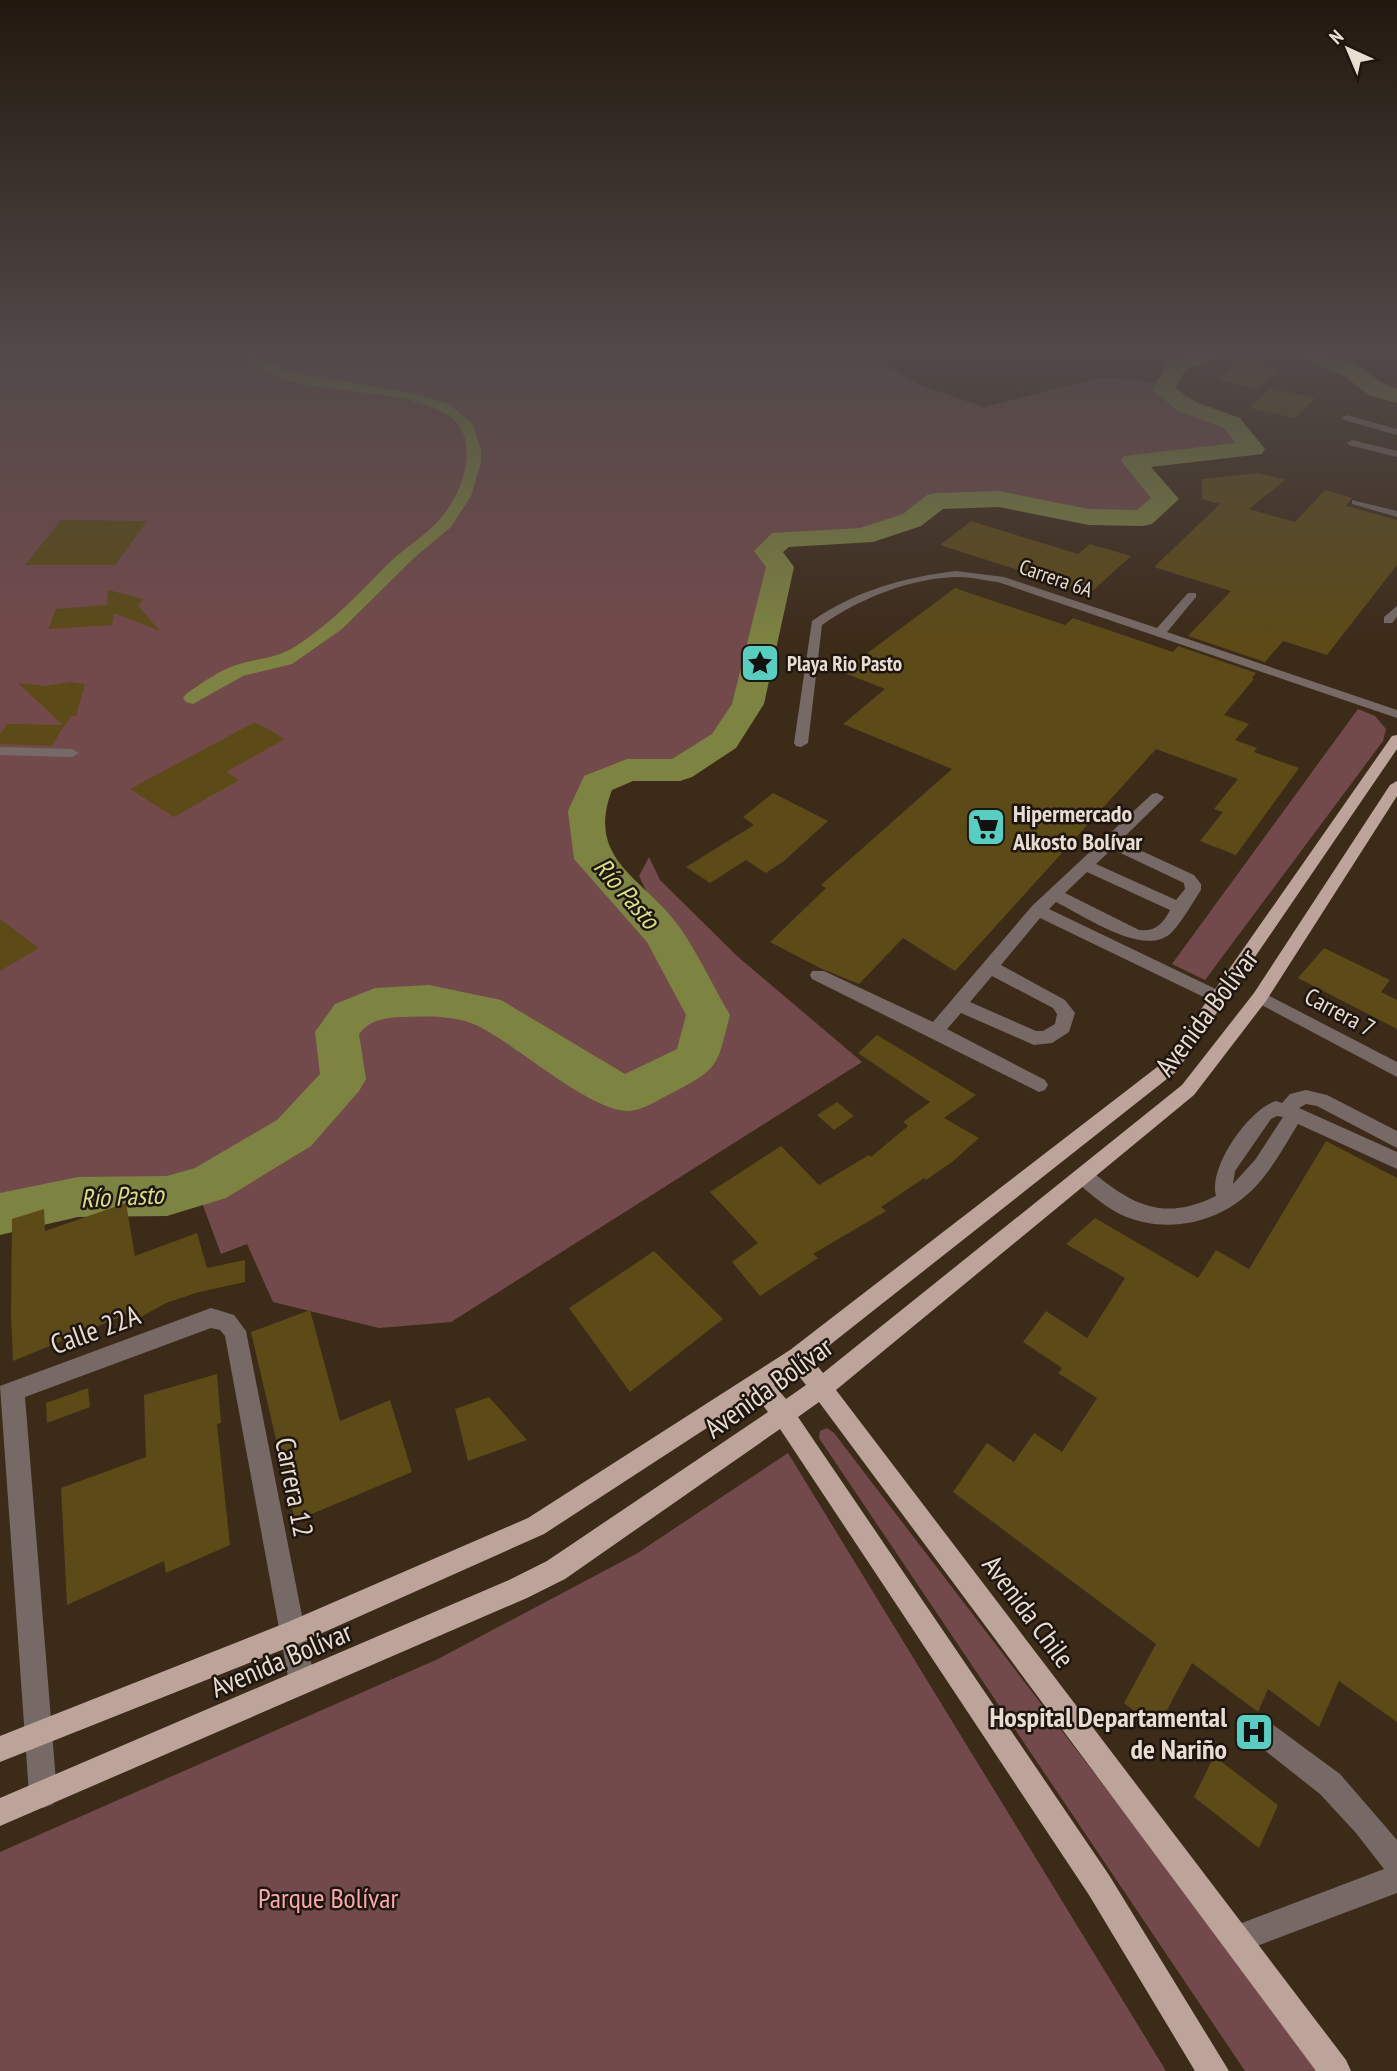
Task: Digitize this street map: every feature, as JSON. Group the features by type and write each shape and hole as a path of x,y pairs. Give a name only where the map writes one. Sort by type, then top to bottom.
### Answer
{"main road":[{"name":"Avenida Bolívar","path":"0,1749 293,1633 536,1526 798,1357 1171,1066 1397,739"},
{"name":"Avenida Bolívar","path":"0,1812 518,1589 556,1570 821,1388 1188,1090 1260,997 1397,785"},
{"name":"Avenida Chile","path":"798,1357 1335,2071"},
{"path":"760,1384 784,1415 1099,1885 1213,2071"}],"street":[{"path":"1375,449 1397,454"},
{"path":"1356,502 1397,514"},
{"name":"Carrera 6A","path":"801,743 816,624 843,606 912,581 958,574 1000,579 1397,714"},
{"path":"1159,633 1192,595"},
{"path":"1388,620 1397,610"},
{"path":"0,751 72,753"},
{"path":"936,1031 1038,910 1157,797"},
{"path":"1054,894 1135,935 1147,938 1160,935 1170,925 1193,890 1194,884 1189,879 1110,842"},
{"path":"1086,865 1179,908"},
{"path":"1038,910 1218,997"},
{"path":"958,1004 1034,1038 1046,1038 1063,1027 1066,1013 1059,1004 990,967"},
{"path":"818,975 936,1031 1039,1085"},
{"name":"Carrera 7","path":"1260,997 1397,1070"},
{"path":"1083,1176 1117,1202 1142,1214 1160,1218 1202,1211 1227,1199 1250,1180 1296,1100 1313,1098 1397,1140"},
{"path":"1291,1112 1397,1161"},
{"name":"Calle 22A","path":"7,1393 211,1318"},
{"name":"Carrera 12","path":"211,1318 226,1322 235,1331 302,1682"},
{"path":"7,1393 40,1733 43,1794"},
{"path":"1263,1733 1330,1784 1366,1823 1397,1863"},
{"path":"1237,1939 1397,1879"}],"green space":[{"path":"0,449 1253,449 1134,461 1166,499 1143,518 1081,516 999,499 936,501 912,520 863,536 783,539 768,552 780,567 748,704 724,741 678,765 631,763 593,782 572,808 574,853 656,936 697,1021 685,1057 623,1090 542,1044 489,1007 409,991 361,995 331,1027 338,1077 289,1131 207,1180 170,1190 80,1188 0,1206"},
{"path":"1358,709 1375,716 1386,729 1383,741 1205,980 1172,964"},
{"path":"649,857 660,880 737,956 862,1062 451,1322 379,1328 273,1302 247,1244 221,1254 201,1200 311,1123 352,1078 342,1038 355,1016 384,1006 443,1005 493,1021 600,1090 631,1097 702,1059 713,1025 708,995 659,918 639,876"},
{"path":"827,1428 834,1433 1322,2071 1245,2071 819,1438 820,1431"},
{"name":"Parque Bolívar","path":"788,1453 1166,2071 0,2071 0,1852 438,1659 636,1554"}],"building":[{"path":"1259,473 1285,480 1249,509 1295,522 1325,490 1352,498 1346,506 1397,520 1397,565 1327,655 1283,641 1265,662 1188,636 1231,591 1154,567 1220,504 1202,499 1202,479"},
{"path":"61,520 147,521 115,565 25,565"},
{"path":"971,521 1078,554 1090,544 1131,556 1090,593 940,545"},
{"name":"Hipermercado Alkosto Bolívar","path":"955,588 1065,625 1073,618 1173,652 1178,646 1256,673 1224,715 1249,724 1235,740 1257,748 1254,752 1299,768 1236,855 1200,841 1223,812 1214,809 1238,779 1156,749 955,971 903,938 859,984 820,968 770,942 826,888 821,885 952,769 843,724 885,689 842,672"},
{"path":"108,590 144,599 138,606 160,631 114,613 112,625 48,629 56,609 107,605"},
{"path":"71,682 85,684 76,716 71,716 51,746 0,744 0,734 7,724 63,725 18,683 45,686"},
{"path":"255,722 285,739 226,772 239,780 174,817 130,789"},
{"path":"773,793 828,821 784,861 766,873 746,860 710,883 686,867 754,825 743,817"},
{"path":"0,919 39,948 0,971"},
{"path":"1324,948 1390,980 1381,992 1397,1000 1397,1029 1298,978"},
{"path":"877,1035 976,1095 944,1118 979,1138 952,1162 881,1207 886,1211 813,1254 818,1258 760,1296 732,1262 758,1243 710,1192 781,1146 819,1185 869,1155 871,1157 908,1126 903,1122 930,1102 858,1053"},
{"path":"837,1102 854,1116 834,1130 817,1115"},
{"path":"1326,1141 1397,1178 1397,1722 1339,1681 1319,1727 1268,1689 1258,1712 1192,1663 1157,1729 1124,1703 1156,1644 953,1492 987,1443 1014,1462 1034,1433 1062,1452 1097,1398 1058,1373 1062,1368 1023,1342 1046,1311 1087,1338 1125,1278 1066,1244 1095,1218 1198,1278 1216,1250 1249,1269"},
{"path":"126,1203 135,1256 197,1233 207,1268 245,1260 245,1282 199,1292 166,1303 139,1318 137,1310 13,1361 12,1219 44,1209 45,1231"},
{"path":"654,1251 723,1319 630,1392 569,1308"},
{"path":"310,1310 340,1421 390,1400 412,1472 295,1521 251,1332"},
{"path":"217,1374 221,1423 217,1424 230,1545 166,1573 164,1561 67,1605 61,1488 146,1457 144,1395"},
{"path":"88,1388 90,1407 47,1423 46,1403"},
{"path":"489,1397 527,1440 468,1461 455,1409"},
{"path":"1214,1756 1278,1805 1259,1848 1194,1797"}],"waterway":[{"path":"193,698 223,678 248,667 285,660 303,650 335,625 409,553 434,534 454,512 468,485 474,449"},
{"name":"Río Pasto","path":"0,1214 78,1197 167,1196 209,1184 294,1133 343,1079 337,1032 350,1015 375,1003 429,1000 486,1011 614,1090 630,1093 681,1068 696,1058 708,1015 663,934 593,859 586,811 597,784 627,770 680,770 724,741 748,704 780,567 768,551 782,539 863,536 912,520 936,501 999,499 1089,517 1143,518 1166,499 1133,461 1253,449"}],"place":[{"name":"Playa Rio Pasto","path":"760,663"},
{"name":"Hipermercado Alkosto Bolívar","path":"986,827"},
{"name":"Hospital Departamental de Nariño","path":"1254,1732"}]}
